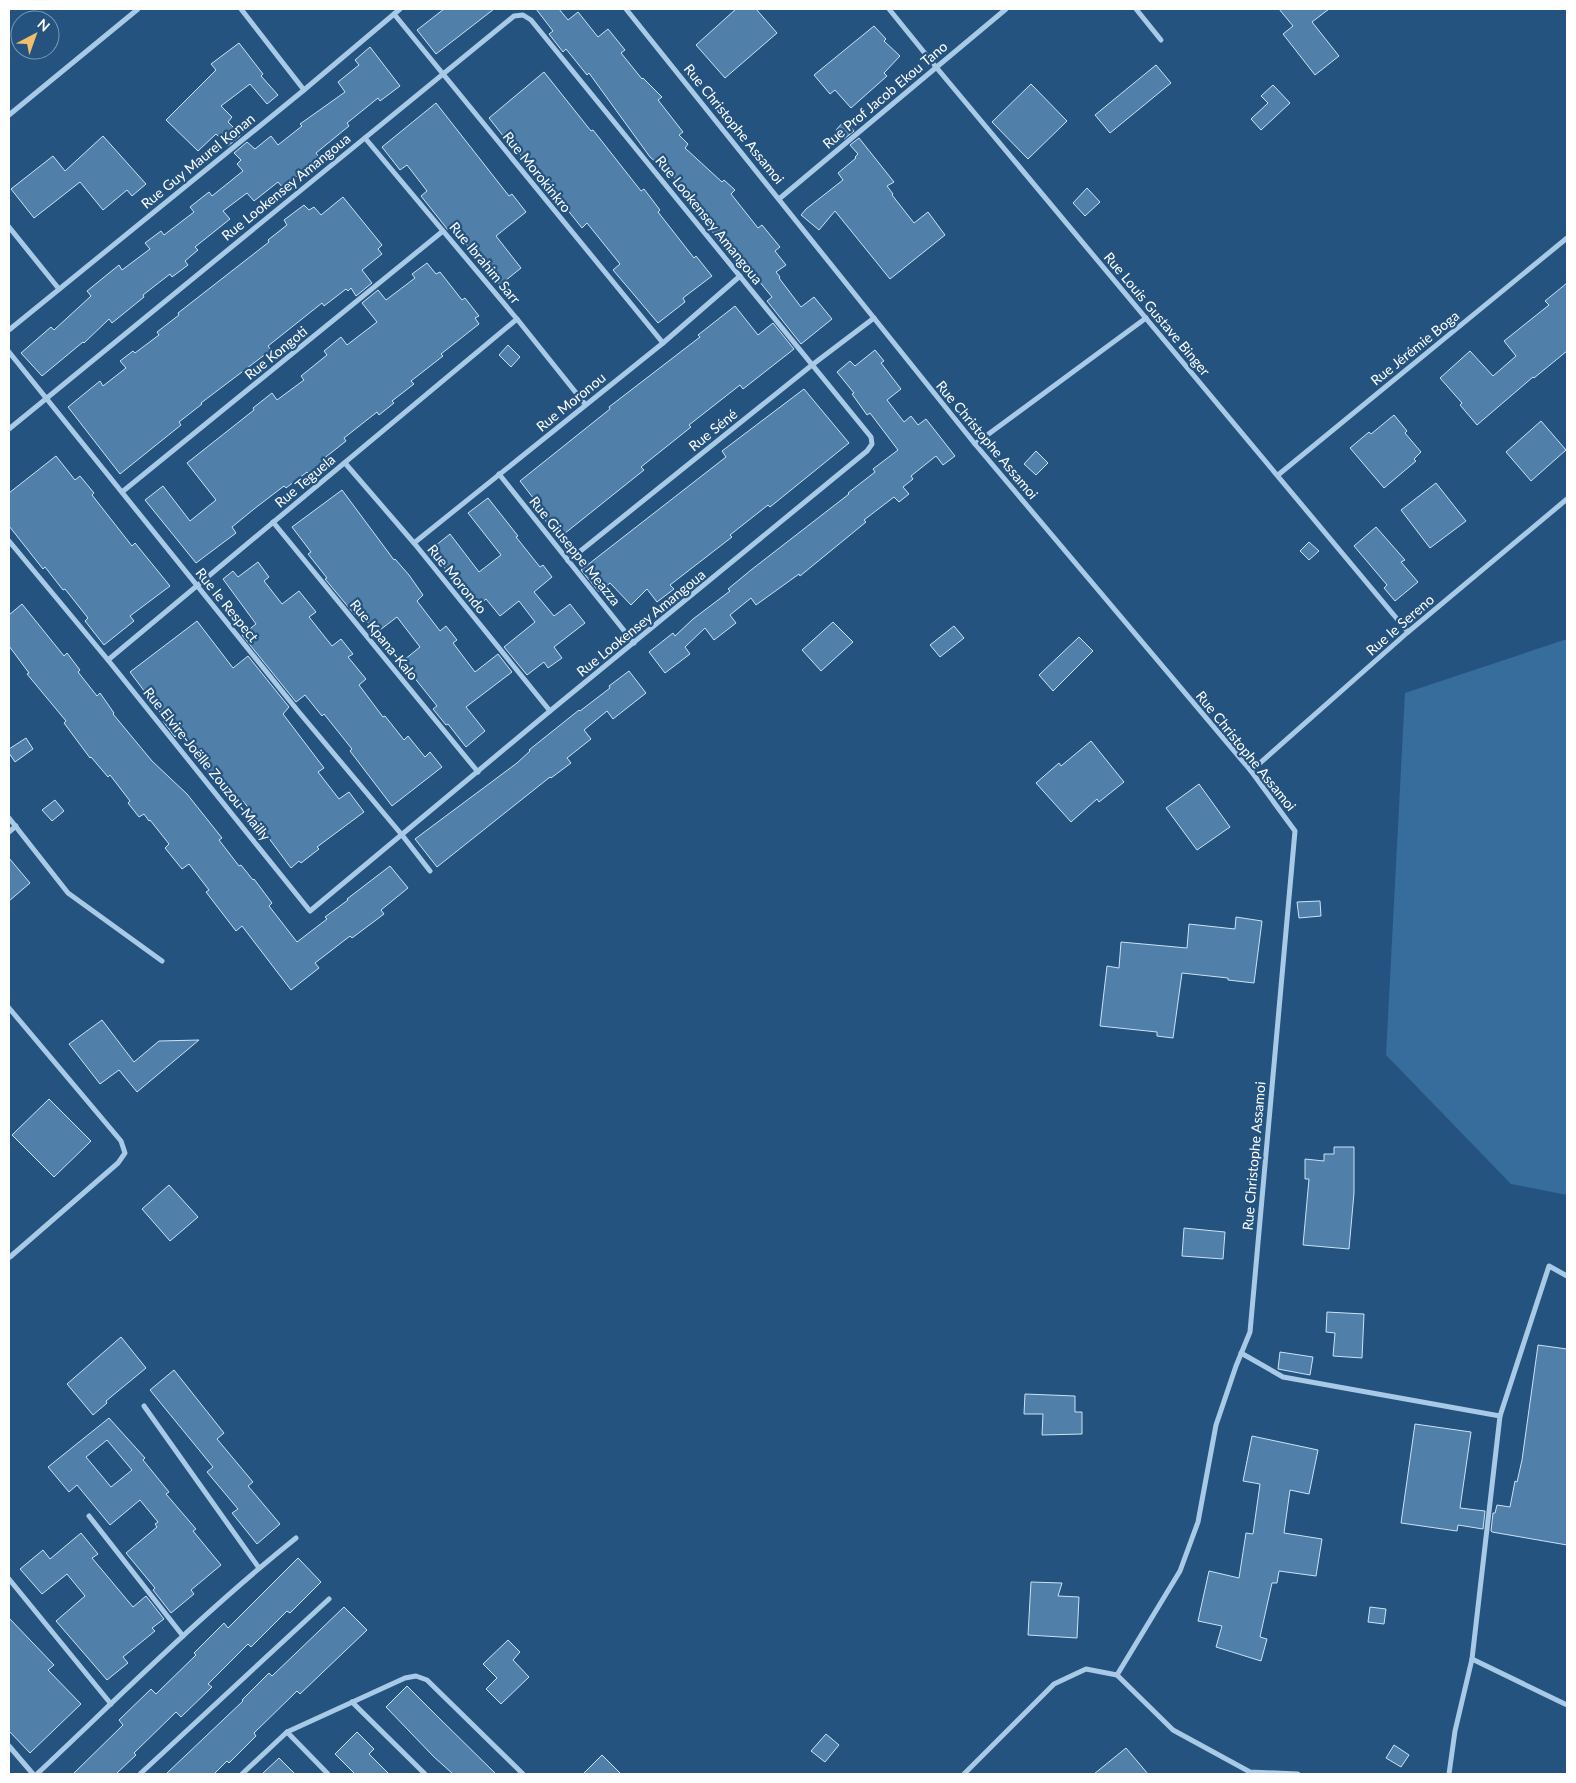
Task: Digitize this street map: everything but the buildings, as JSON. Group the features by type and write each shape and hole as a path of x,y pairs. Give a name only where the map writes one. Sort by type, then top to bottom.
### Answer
{"street":[{"path":"9,115 138,9"},
{"path":"240,9 304,90"},
{"name":"Rue Guy Maurel Konan","path":"9,330 304,90 400,9"},
{"name":"Rue Christophe Assamoi","path":"626,9 975,444 1252,771 1295,831 1250,1332 1216,1424 1198,1522 1180,1571 1117,1675"},
{"name":"Rue Louis Gustave Binger","path":"890,9 936,67 1408,632"},
{"name":"Rue Prof Jacob Ekou Tano","path":"779,199 1006,9"},
{"path":"1136,9 1160,40"},
{"name":"Rue Morokinkro","path":"394,14 442,75 663,342"},
{"name":"Rue Lookensey Amangoua","path":"46,397 514,16 523,16 531,20 871,436 872,444 867,452 550,711 402,835"},
{"name":"Rue Ibrahim Sarr","path":"364,138 517,319 585,404"},
{"path":"9,227 59,289"},
{"name":"Rue Kongoti","path":"122,492 443,231"},
{"name":"Rue Jérémie Boga","path":"1278,476 1567,238"},
{"name":"Rue Moronou","path":"414,543 663,342 740,276"},
{"name":"Rue Séné","path":"568,561 812,365 874,318"},
{"path":"975,444 1146,318"},
{"name":"Rue Teguela","path":"108,660 517,319"},
{"name":"Rue le Respect","path":"9,352 298,711 430,871"},
{"path":"9,429 46,397"},
{"name":"Rue Morondo","path":"345,463 414,543 550,711"},
{"name":"Rue Giuseppe Meazza","path":"499,474 634,643"},
{"name":"Rue le Sereno","path":"1252,771 1408,632 1567,499"},
{"name":"Rue Kpana-Kalo","path":"274,522 478,772"},
{"name":"Rue Elvire-Joëlle Zouzou-Mailly","path":"9,541 108,660 310,911 402,835"},
{"path":"9,818 68,893 162,961"},
{"path":"9,832 16,826"},
{"path":"9,1008 121,1141 125,1153 118,1163 10,1257"},
{"path":"1449,1774 1455,1731 1472,1660 1500,1416 1549,1266 1567,1276"},
{"path":"1241,1353 1283,1377 1500,1416"},
{"path":"144,1406 259,1568"},
{"path":"89,1516 183,1636"},
{"path":"9,1746 35,1774 183,1636 259,1568 296,1538"},
{"path":"9,1579 111,1704"},
{"path":"140,1774 329,1599"},
{"path":"1472,1660 1567,1706"},
{"path":"964,1774 1054,1684 1086,1669 1117,1675 1173,1730 1251,1773 1298,1774"},
{"path":"242,1774 287,1732 405,1678 416,1676 427,1680 523,1774"},
{"path":"352,1702 426,1774"},
{"path":"287,1732 328,1774"}],"shaded area":[{"path":"1567,639 1567,1195 1511,1184 1386,1055 1405,693"}]}
